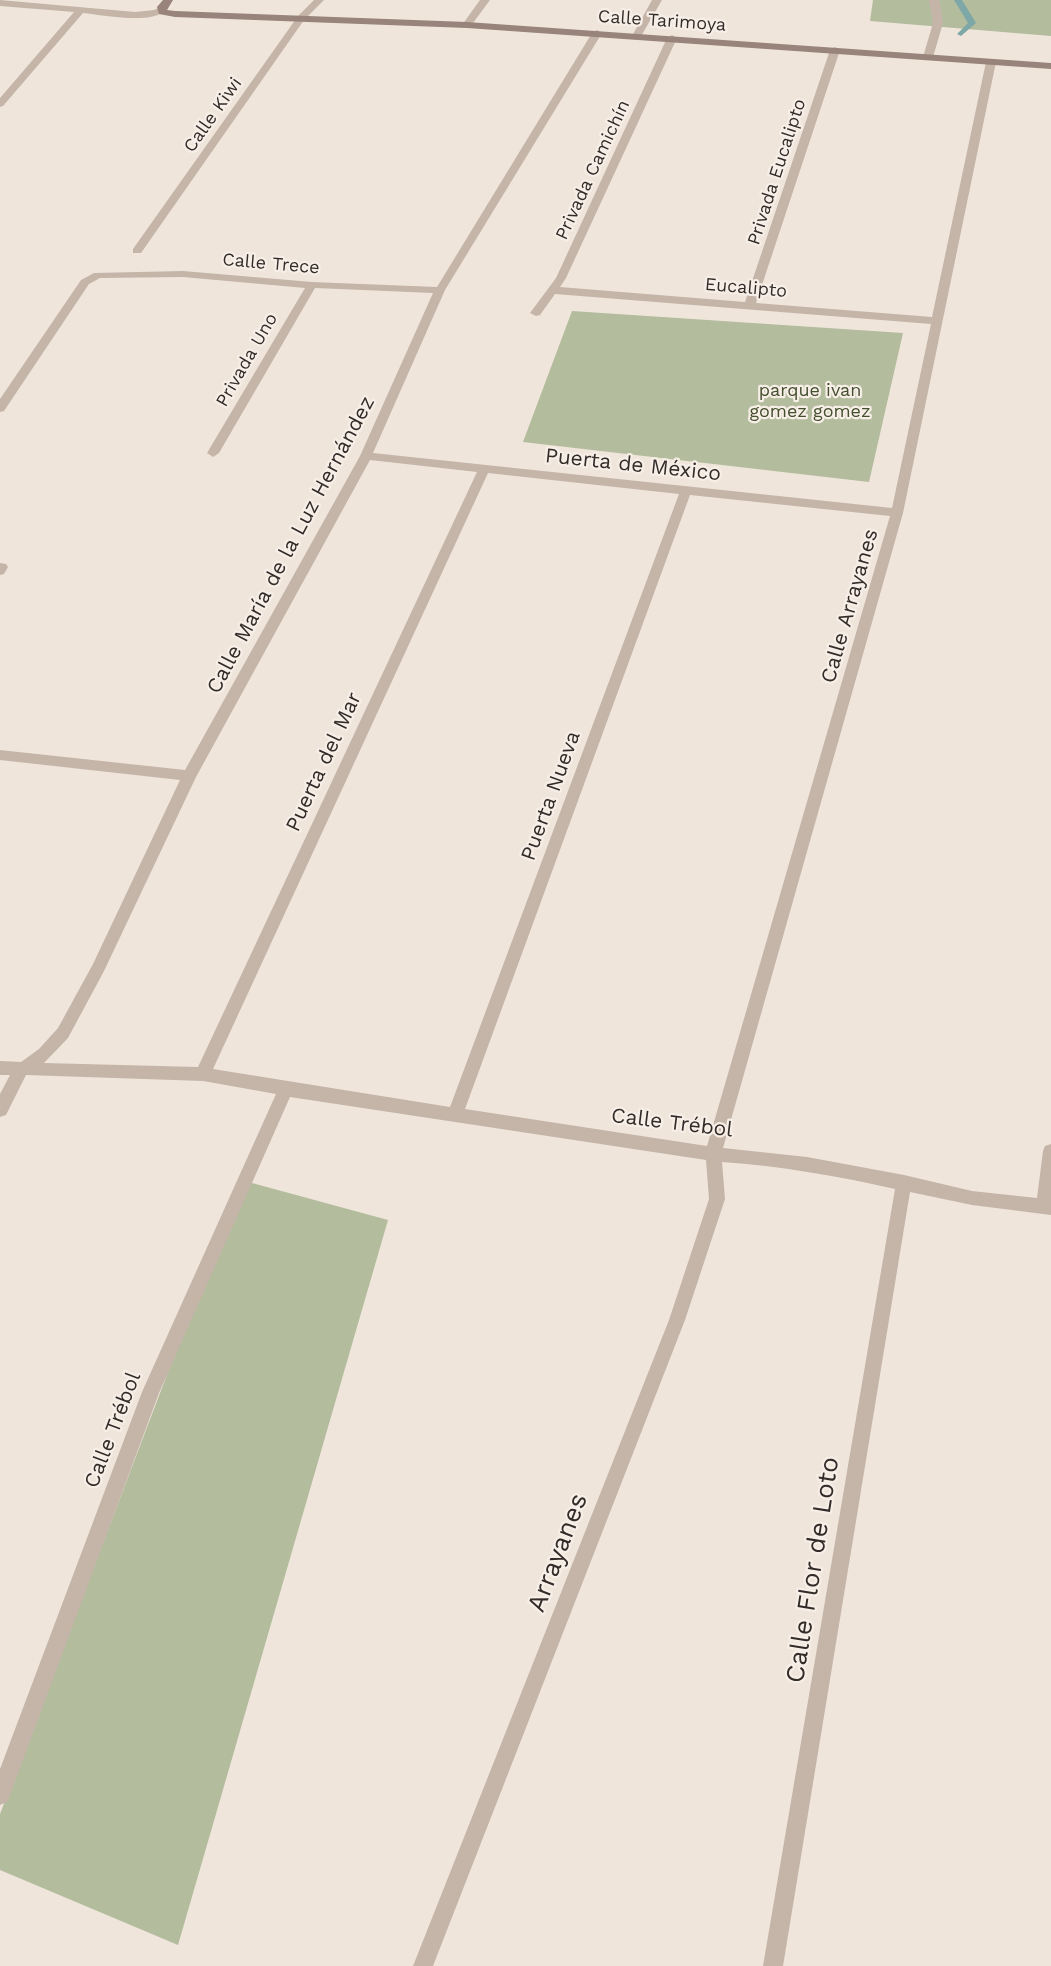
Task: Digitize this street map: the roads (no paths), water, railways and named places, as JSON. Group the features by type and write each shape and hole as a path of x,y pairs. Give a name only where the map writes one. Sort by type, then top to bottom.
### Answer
{"street":[{"path":"0,3 135,15 162,11 168,0"},
{"name":"Calle Kiwi","path":"137,251 301,18 319,0"},
{"path":"467,25 485,0"},
{"path":"637,36 657,0"},
{"path":"928,57 938,23 934,0"},
{"path":"0,104 81,10"},
{"name":"Calle Tarimoya","path":"162,11 597,33 1051,66"},
{"name":"Calle María de la Luz Hernández","path":"20,1071 44,1054 63,1034 99,967 189,776 366,456 440,290 597,33"},
{"name":"Privada Camichín","path":"536,313 561,278 672,38"},
{"name":"Privada Eucalipto","path":"750,305 835,50"},
{"name":"Calle Arrayanes","path":"713,1154 897,513 991,62"},
{"name":"Calle Trece","path":"0,408 85,282 98,275 183,274 312,285 440,290"},
{"name":"Privada Uno","path":"213,453 312,285"},
{"name":"Eucalipto","path":"552,290 937,321"},
{"name":"Puerta de México","path":"366,456 897,513"},
{"name":"Puerta del Mar","path":"203,1074 484,469"},
{"name":"Puerta Nueva","path":"455,1115 686,490"},
{"path":"0,755 189,776"},
{"name":"Calle Trébol","path":"0,1068 20,1071 203,1074 286,1089 713,1154 765,1156 904,1182 963,1196 1048,1208"},
{"path":"0,1110 20,1071"},
{"name":"Calle Trébol","path":"0,1795 151,1392 286,1089"},
{"path":"1048,1208 1051,1151"},
{"name":"Arrayanes","path":"423,1966 677,1320 717,1199 713,1154"},
{"name":"Calle Flor de Loto","path":"773,1966 904,1182"}],"waterway":[{"path":"958,0 972,23 961,34"}],"park label":[{"name":"parque ivan gomez gomez","path":"810,401"}]}
